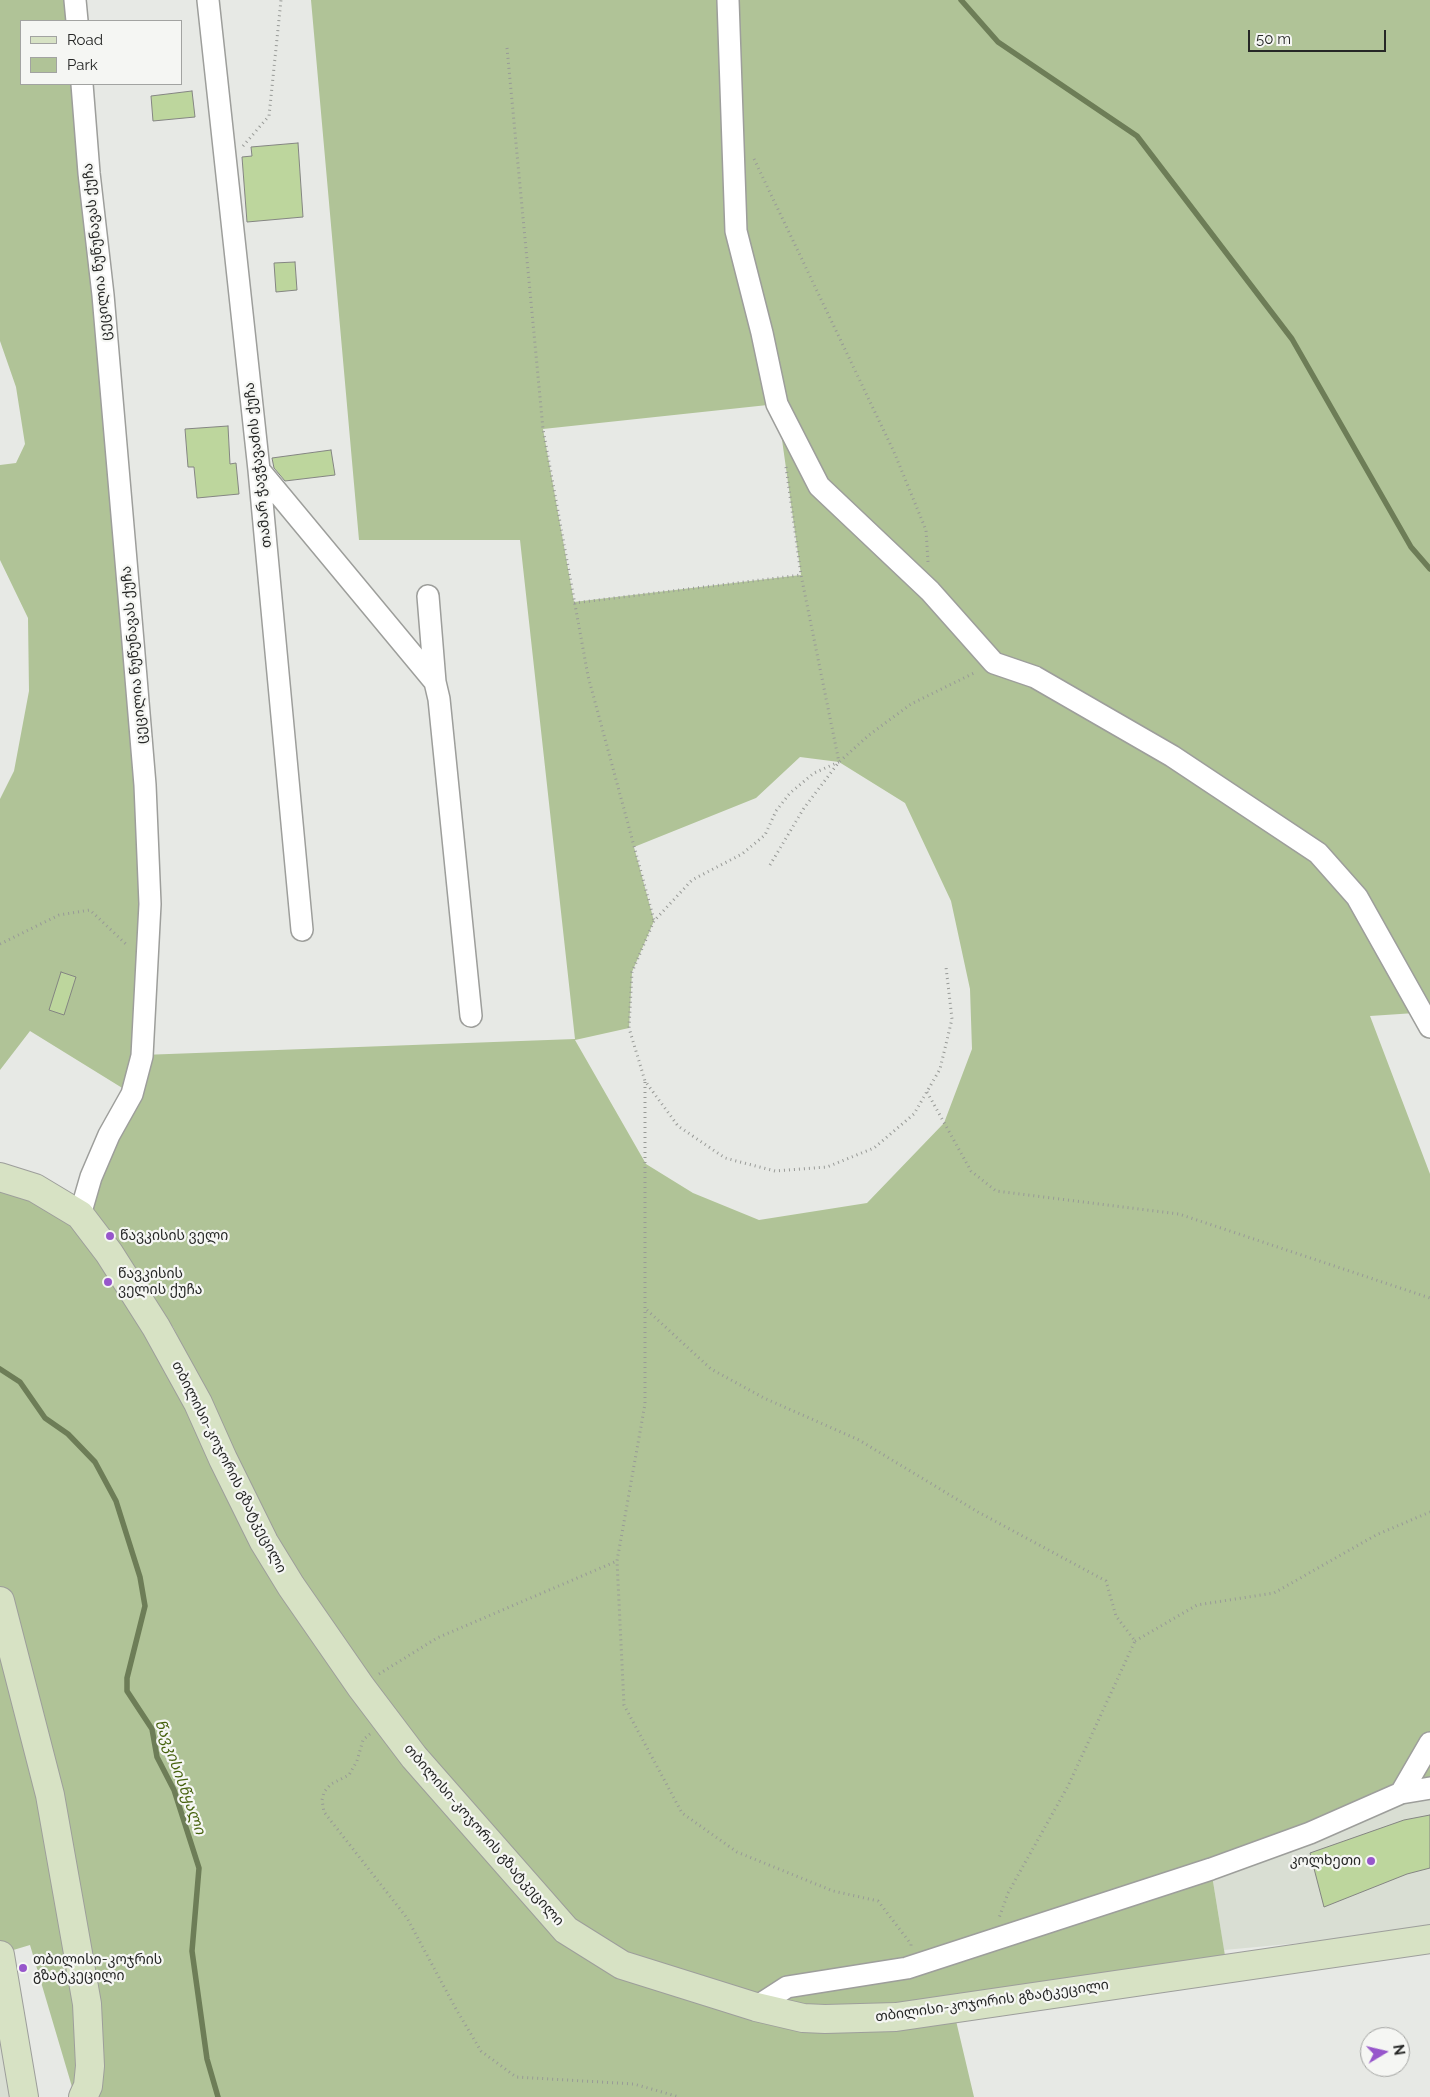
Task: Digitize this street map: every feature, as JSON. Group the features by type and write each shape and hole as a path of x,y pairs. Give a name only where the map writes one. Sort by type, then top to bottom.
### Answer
{"main road":[{"name":"თბილისი-კოჯორის გზატკეცილი","path":"0,1177 35,1188 80,1216 114,1261 198,1403 223,1459 273,1557 361,1687 414,1757 566,1930 622,1965 756,2007 803,2018 825,2020 896,2016 1430,1939"},
{"path":"0,1601 50,1795 87,2004 90,2066 88,2086 83,2097"},
{"path":"0,1955 24,2097"}],"street":[{"path":"74,0 76,20"},
{"name":"თამარ ჭავჭავაძის ქუჩა","path":"208,0 224,168 259,470 302,930"},
{"path":"728,0 736,231 777,404 819,486 930,591 994,662 1035,677 1164,751 1318,853 1357,897 1430,1027"},
{"name":"ცეცილია წუწუნავას ქუჩა","path":"80,1216 91,1177 108,1135 132,1094 142,1056 150,904 145,785 125,544 116,468 103,295 89,173 82,85"},
{"path":"259,470 435,682"},
{"path":"428,596 435,682 439,699 471,1016"},
{"path":"1401,1793 1430,1743"},
{"path":"756,2007 787,1988 907,1968 991,1941 1211,1869 1310,1833 1401,1793 1430,1788"}],"path":[{"path":"224,168 269,116 280,0"},
{"path":"507,48 543,429 588,676 654,920"},
{"path":"750,151 894,452 926,530 930,591"},
{"path":"785,461 801,575 839,762"},
{"path":"574,603 801,575"},
{"path":"770,865 804,808 839,762 869,735 911,704 994,662"},
{"path":"839,762 814,773 790,793 776,811 765,835 742,854 692,880 654,920 632,972 629,1028 645,1081 645,1404 618,1561 624,1705 682,1813 737,1852 833,1891 878,1900 911,1944 907,1968"},
{"path":"0,944 59,915 90,910 146,964"},
{"path":"645,1081 678,1126 725,1158 775,1171 826,1168 874,1148 914,1114 940,1069 952,1018 946,967"},
{"path":"927,1092 971,1171 996,1191 1179,1214 1430,1298"},
{"path":"646,1309 711,1369 764,1398 859,1440 978,1512 1106,1581 1116,1616 1135,1641"},
{"path":"991,1941 1008,1893 1068,1786 1135,1641 1197,1605 1274,1593 1376,1535 1430,1512"},
{"path":"361,1687 411,1652 437,1638 618,1561"},
{"path":"386,1719 363,1740 357,1761 349,1775 331,1784 324,1792 322,1800 324,1812 407,1918 481,2051 516,2077 634,2084 679,2097"}],"shaded area":[{"path":"1409,1796 1430,1796 1430,1931 1224,1950 1213,1881"},
{"path":"0,2002 15,2097 0,2097"}],"green space":[{"path":"0,0 75,0 77,20 20,20 20,85 82,85 145,785 142,1055 575,1039 520,540 359,540 311,0 1430,0 1430,1012 1370,1016 1430,1174 1430,1788 1211,1869 1227,1968 953,2008 974,2097 75,2097 30,1945 0,1954 0,1177 80,1215 132,1094 30,1031 0,1070 0,799 14,771 29,691 28,618 0,560 0,465 16,463 25,444 16,387 0,341","holes":["777,404 801,575 574,602 543,429","800,757 839,762 905,803 951,901 970,989 972,1049 944,1123 867,1203 759,1220 693,1193 646,1164 575,1040 629,1028 632,972 654,921 634,847 756,798","97,1236 173,1327 275,1533"]}],"building":[{"path":"192,91 195,117 153,121 151,96"},
{"path":"298,143 303,217 247,222 242,157 252,156 251,147"},
{"path":"295,262 297,290 276,292 274,263"},
{"path":"228,426 230,464 236,463 239,494 197,498 194,467 188,467 185,429"},
{"path":"331,450 335,475 285,481 274,468 272,458"},
{"path":"61,972 76,977 64,1015 49,1010"},
{"name":"კოლხეთი","path":"1430,1815 1430,1868 1407,1874 1324,1907 1310,1853 1404,1820"}],"waterway":[{"path":"961,0 998,42 1137,136 1292,339 1411,547 1430,569"},
{"name":"წავკისისწყალი","path":"0,1369 20,1382 45,1418 68,1434 95,1462 116,1501 140,1577 145,1606 127,1678 127,1691 152,1729 157,1757 174,1790 199,1868 192,1951 207,2059 218,2097"}],"place":[{"name":"წავკისის ველი","path":"110,1236"},
{"name":"წავკისის ველის ქუჩა","path":"108,1282"},
{"name":"კოლხეთი","path":"1371,1861"},
{"name":"თბილისი-კოჯრის გზატკეცილი","path":"23,1968"}]}
